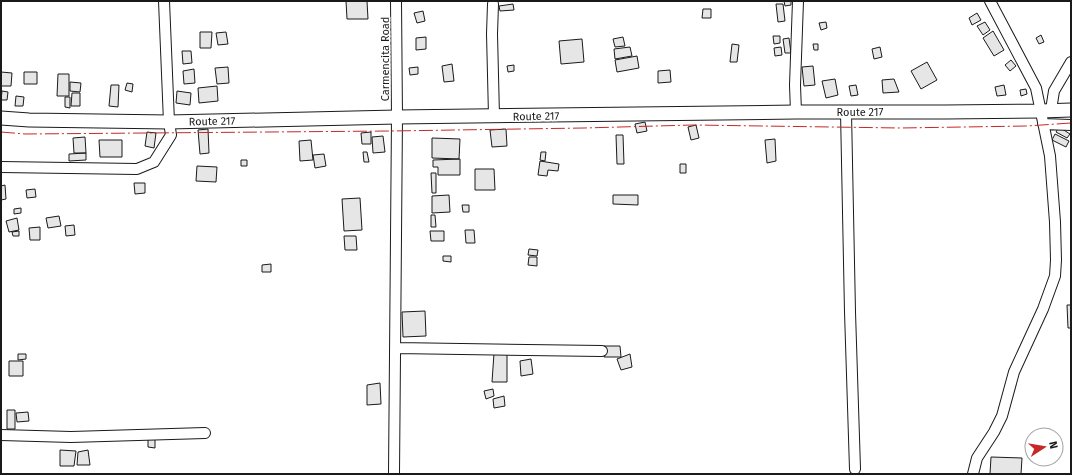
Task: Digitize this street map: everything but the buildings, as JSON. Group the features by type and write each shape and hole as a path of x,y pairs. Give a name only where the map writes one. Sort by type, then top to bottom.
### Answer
{"main road":[{"name":"Route 217","path":"1,118 29,120 169,122 397,117 796,112 1045,115 1071,110"}],"street":[{"path":"1,167 137,169 154,162 171,135 169,122 164,1"},
{"name":"Carmencita Road","path":"394,474 397,117 396,1"},
{"path":"796,112 795,85 798,1"},
{"path":"973,474 977,458 994,432 1002,416 1014,372 1043,309 1055,276 1056,260 1053,190 1045,115 1036,88 990,1"},
{"path":"493,4 492,34 494,116"},
{"path":"1045,115 1054,91 1071,62"},
{"path":"846,112 855,469"},
{"path":"1045,115 1071,125"},
{"path":"396,348 602,351"},
{"path":"1,435 71,437 205,433"}],"power":[{"path":"1,132 25,134 391,131 693,125 900,128 1027,126 1071,123"}]}
